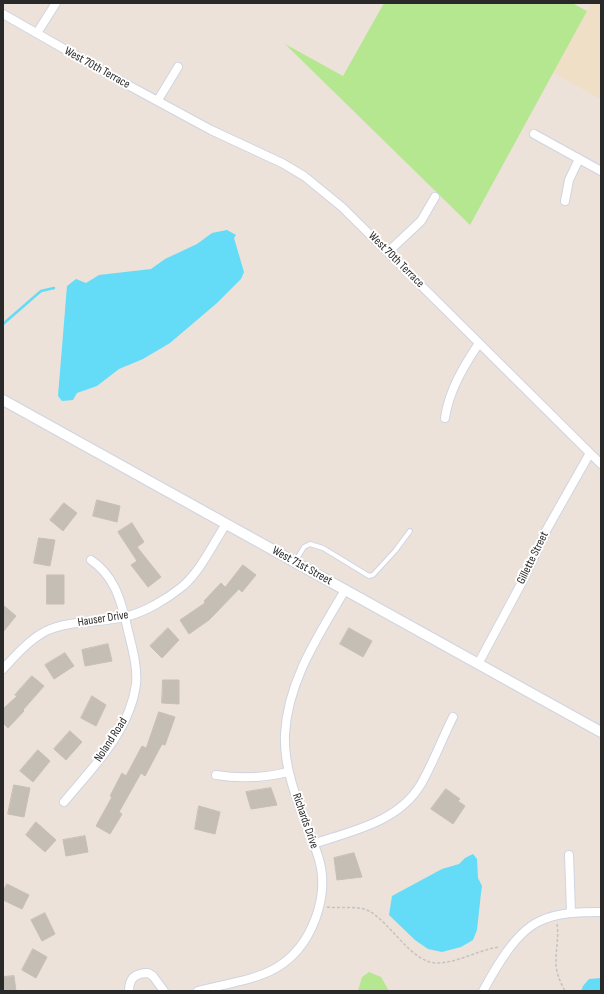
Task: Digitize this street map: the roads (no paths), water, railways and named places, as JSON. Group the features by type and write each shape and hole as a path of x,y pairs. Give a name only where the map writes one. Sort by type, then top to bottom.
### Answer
{"street":[{"path":"38,34 56,3"},
{"name":"West 70th Terrace","path":"3,14 115,78 211,130 282,163 304,176 342,207 601,464"},
{"path":"158,100 178,67"},
{"path":"534,134 601,171"},
{"path":"565,201 569,180 579,159"},
{"path":"388,252 421,221 435,197"},
{"path":"445,418 446,405 457,380 479,343"},
{"name":"West 71st Street","path":"3,400 601,732"},
{"name":"Gillette Street","path":"478,664 521,584 547,529 590,453"},
{"name":"Hauser Drive","path":"3,668 33,639 50,630 68,625 125,617 141,612 183,586 201,563 226,524"},
{"name":"Noland Road","path":"64,802 118,734 130,709 136,684 136,672 125,617 114,583 103,568 91,560"},
{"name":"Richards Drive","path":"198,991 263,974 283,963 305,938 319,906 322,895 322,875 288,772 285,734 290,702 303,665 345,590"},
{"path":"313,844 367,826 388,816 405,803 420,785 453,717"},
{"path":"216,775 236,778 272,776 288,772"},
{"path":"569,855 571,912"},
{"path":"483,991 504,955 522,934 537,922 571,912 601,912"},
{"path":"130,991 130,981 142,973 148,973 153,976 164,991"}],"lane":[{"path":"295,562 304,547 314,544 369,576 374,575 410,531"}],"water":[{"path":"227,230 236,235 234,238 244,272 241,279 217,303 170,343 143,359 119,369 97,386 77,393 73,400 62,401 58,396 67,286 76,279 86,283 99,275 151,269 165,259 197,244 212,233"},
{"path":"473,854 477,859 478,878 482,886 477,930 473,940 461,947 442,952 428,949 415,940 389,915 392,896 442,869 459,864 465,858"},
{"path":"601,978 601,991 581,991 589,979"}],"waterway":[{"path":"3,324 41,291 54,288"}]}
